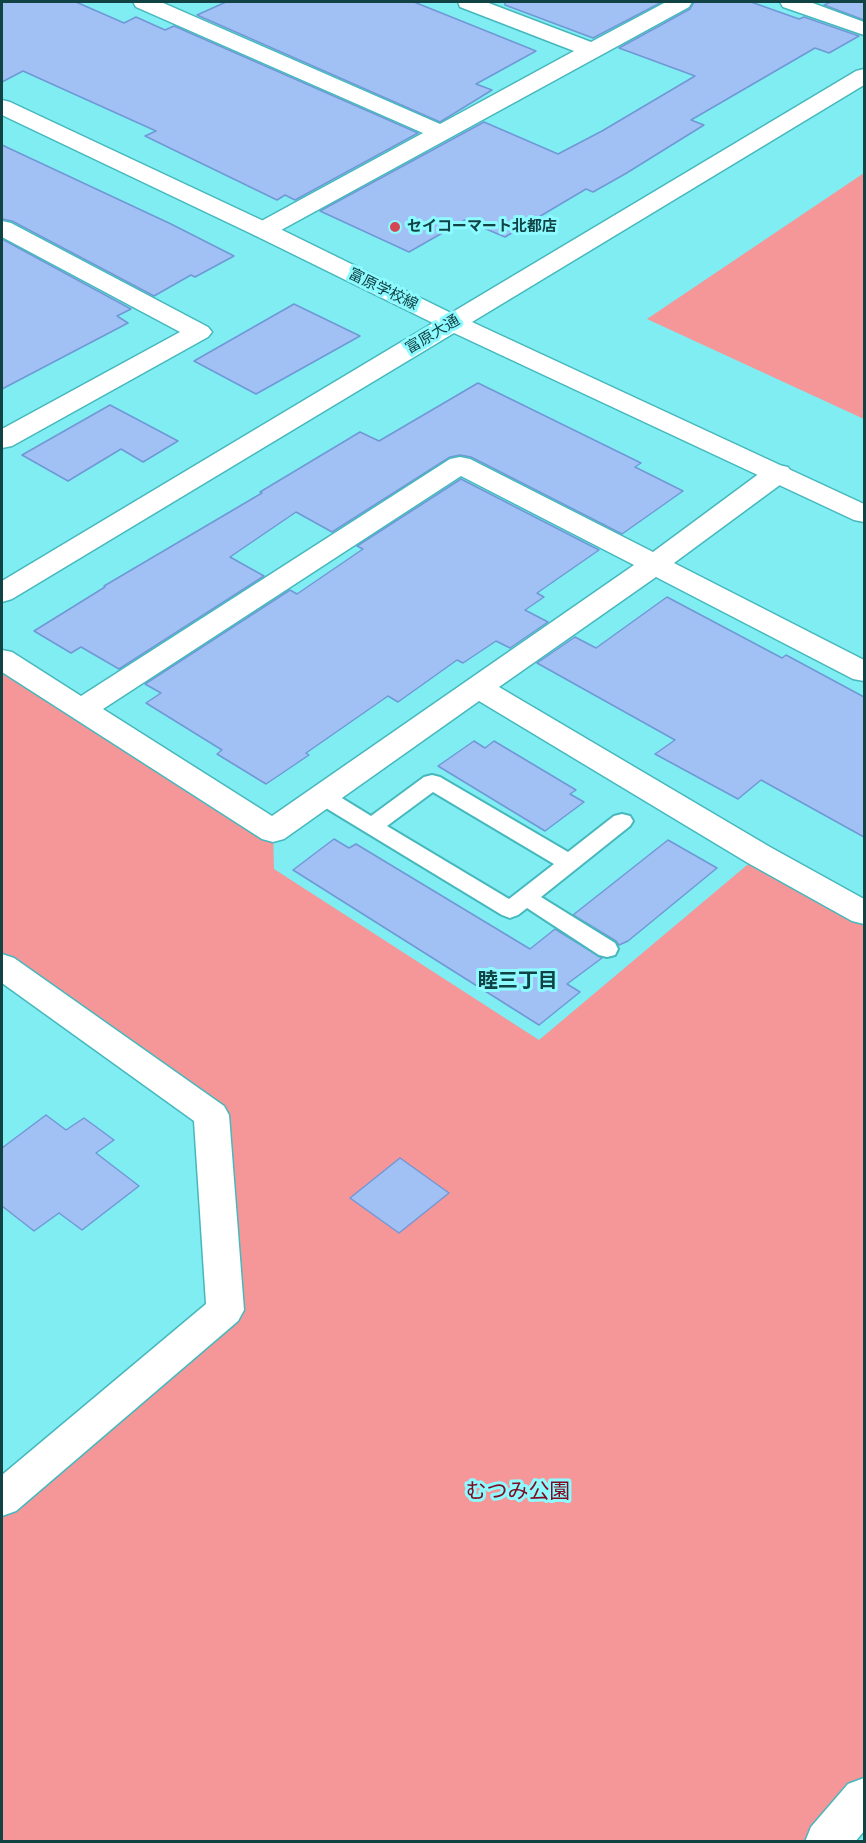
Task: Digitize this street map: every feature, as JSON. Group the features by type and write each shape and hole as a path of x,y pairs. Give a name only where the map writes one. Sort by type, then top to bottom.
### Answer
{"street":[{"path":"144,2 441,133"},
{"path":"468,2 591,50"},
{"path":"263,230 681,2"},
{"path":"791,2 864,29"},
{"name":"富原大通","path":"2,593 864,76"},
{"name":"富原学校線","path":"2,107 263,230 453,323 864,514"},
{"path":"2,228 199,332 8,429"},
{"path":"80,710 460,465 864,672"},
{"path":"2,659 273,831 480,689 656,564 778,473"},
{"path":"480,689 759,855 864,913"},
{"path":"2,966 211,1115 225,1310 2,1499"},
{"path":"827,1842 864,1798"}],"lane":[{"path":"372,826 432,782 569,863"},
{"path":"324,797 510,910 622,820"},
{"path":"525,897 607,950"}],"green space":[{"path":"864,173 864,419 647,319"},
{"name":"むつみ公園","path":"2,659 273,831 274,869 539,1040 759,855 864,913 864,1798 827,1841 2,1841 2,1499 225,1309 211,1115 2,966"}],"building":[{"path":"2,2 76,2 124,23 136,17 165,30 174,26 418,133 295,200 285,195 277,200 145,136 156,131 23,71 2,82"},
{"path":"226,2 414,2 536,51 476,84 492,90 440,122 197,15"},
{"path":"505,2 662,2 593,38 505,5"},
{"path":"694,2 751,2 799,19 804,17 859,36 829,53 815,48 691,120 704,125 625,174 593,192 586,189 505,237 465,220 409,252 320,211 484,122 558,154 602,131 695,76 619,48 690,9"},
{"path":"831,2 864,2 864,20 824,5"},
{"path":"2,145 234,256 195,277 191,275 154,296 12,221 2,219"},
{"path":"2,239 131,309 117,316 128,323 2,389"},
{"path":"294,304 360,336 256,394 194,361"},
{"path":"478,383 641,463 635,467 683,491 622,534 471,457 460,455 450,457 332,532 296,512 230,557 264,576 119,669 81,647 71,653 34,631 104,586 360,432 379,441"},
{"path":"110,405 178,441 143,462 121,449 68,481 22,455"},
{"path":"461,479 599,550 537,593 544,597 525,610 548,622 510,648 496,641 463,663 457,660 398,702 388,696 266,784 217,754 222,750 146,703 161,693 145,684 290,590 297,594 363,549 357,546"},
{"path":"667,597 782,658 786,655 864,697 864,837 761,780 738,799 655,754 675,740 537,663 575,637 596,648"},
{"path":"474,741 485,748 494,741 576,790 570,794 584,802 545,831 438,766"},
{"path":"334,839 349,848 356,844 530,949 555,929 602,958 567,984 580,992 539,1025 293,870"},
{"path":"668,840 717,868 628,941 619,945 573,915"},
{"path":"46,1115 66,1130 84,1118 114,1140 96,1153 139,1186 82,1230 59,1213 34,1231 2,1206 2,1148"},
{"path":"400,1158 449,1193 399,1233 350,1198"}],"place":[{"name":"セイコーマート北都店","path":"395,227"}],"district":[{"name":"睦三丁目","path":"518,982"}]}
